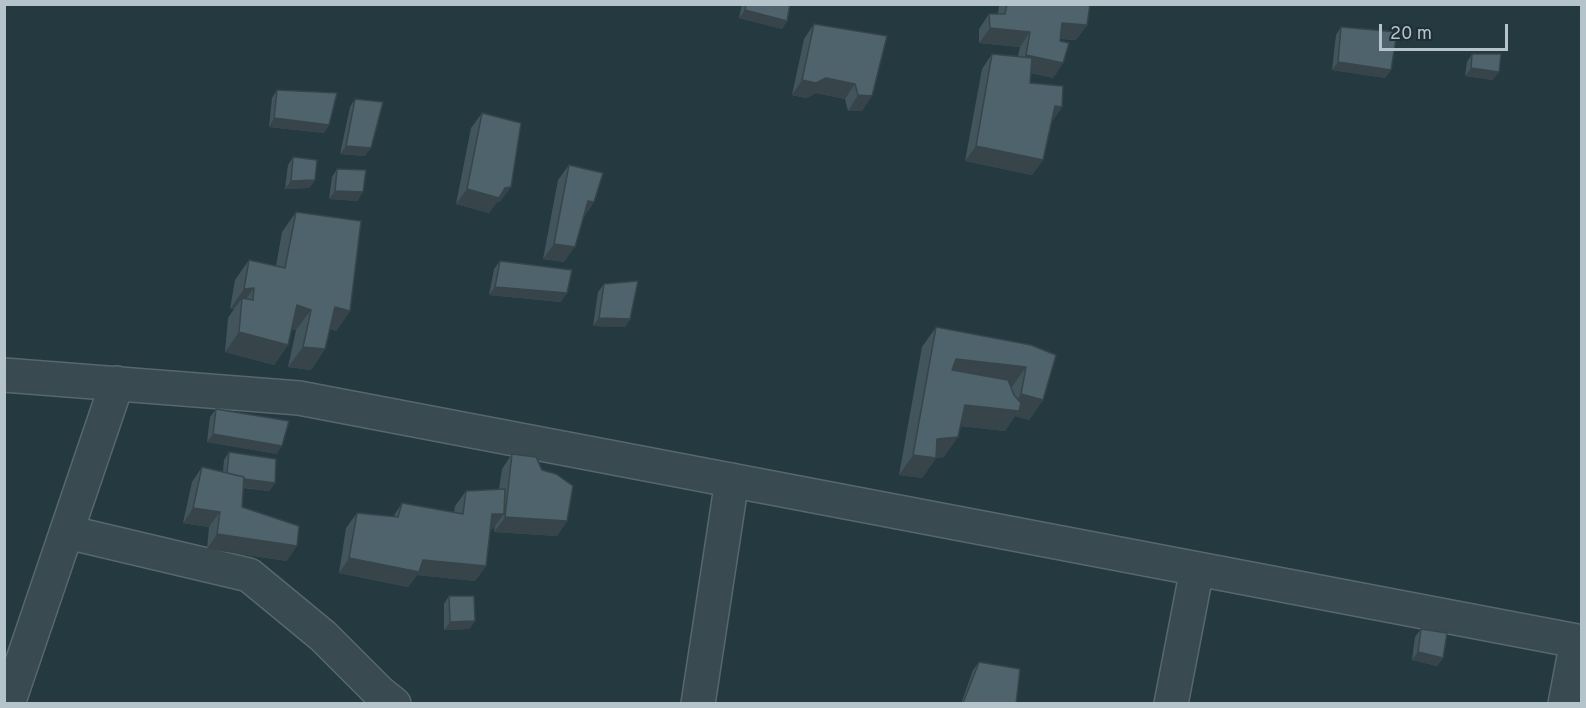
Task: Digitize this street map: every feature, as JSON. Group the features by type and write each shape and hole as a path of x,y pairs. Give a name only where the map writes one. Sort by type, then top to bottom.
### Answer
{"street":[{"path":"4,375 299,398 1579,642 1565,704"},
{"path":"8,704 117,383"},
{"path":"698,704 732,480"},
{"path":"67,532 249,575 323,636 394,704"},
{"path":"1171,704 1197,569"}],"building":[{"path":"746,4 790,4 787,21 745,10"},
{"path":"1007,4 1090,4 1087,25 1062,23 1060,41 1069,43 1063,63 1026,55 1030,32 990,28 989,14 1005,14"},
{"path":"814,24 887,36 872,96 858,95 855,84 826,78 816,83 802,80"},
{"path":"1341,27 1397,32 1391,70 1338,62"},
{"path":"992,54 1032,58 1030,83 1063,86 1062,107 1055,106 1043,160 976,146"},
{"path":"1472,54 1501,54 1499,72 1471,68"},
{"path":"277,90 337,93 329,125 274,118"},
{"path":"355,99 383,102 371,148 346,146"},
{"path":"482,113 521,123 511,187 505,188 499,198 467,189"},
{"path":"293,157 317,160 315,180 291,181"},
{"path":"569,165 603,173 594,202 588,201 575,247 554,244"},
{"path":"337,169 366,170 363,192 335,191"},
{"path":"296,212 361,221 350,311 335,307 325,349 303,347 311,310 297,305 288,345 239,332 242,298 253,300 254,288 244,289 249,260 285,268"},
{"path":"500,261 572,270 567,293 495,287"},
{"path":"638,281 630,319 599,318 604,284"},
{"path":"936,327 1031,345 1056,355 1043,400 1021,394 1026,367 956,359 952,370 1008,380 1014,395 1021,403 1019,411 965,405 958,437 937,439 936,458 913,455"},
{"path":"216,409 289,421 282,446 213,434"},
{"path":"229,452 276,459 275,483 244,479 244,477 227,473"},
{"path":"512,454 536,457 542,470 556,474 573,486 567,521 505,517"},
{"path":"202,467 244,477 242,507 299,526 297,546 217,534 220,512 193,508"},
{"path":"505,489 504,514 492,514 486,566 423,560 419,572 349,558 357,513 398,517 402,503 463,514 466,491"},
{"path":"449,596 474,596 475,621 450,622"},
{"path":"1421,629 1447,633 1443,658 1418,652"},
{"path":"979,662 1020,669 1016,704 963,703"}]}
